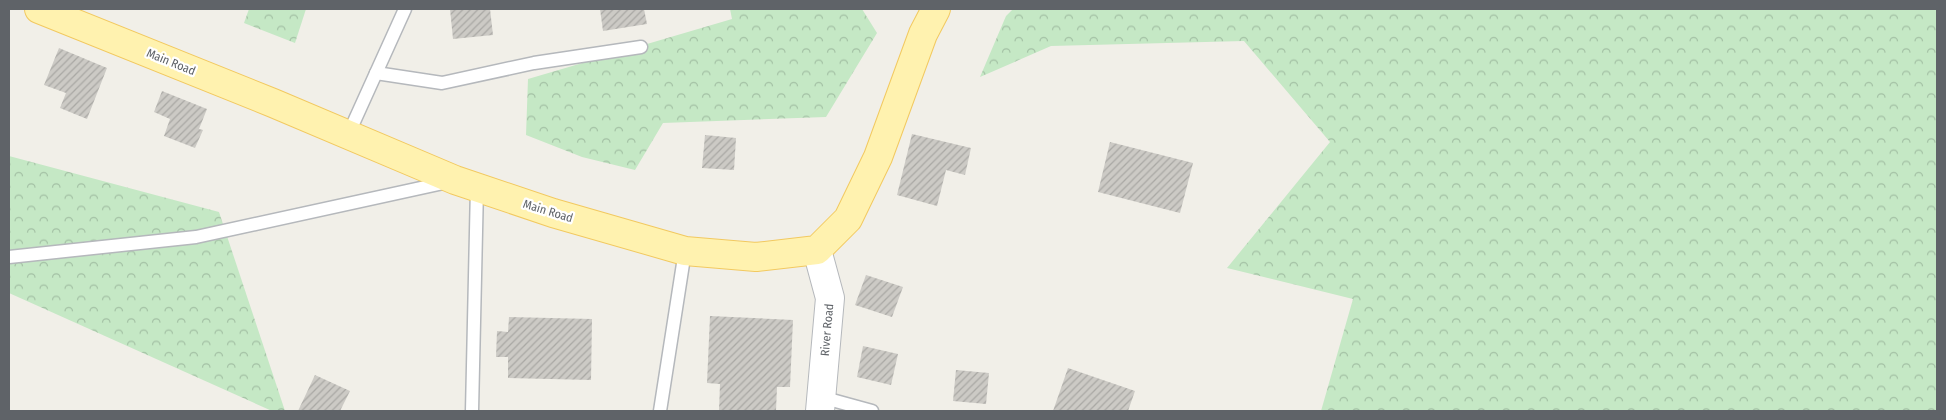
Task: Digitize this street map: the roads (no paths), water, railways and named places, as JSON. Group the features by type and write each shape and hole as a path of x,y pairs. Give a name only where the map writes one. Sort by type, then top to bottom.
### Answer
{"main road":[{"name":"Main Road","path":"38,9 466,184 553,213 685,250 756,257 816,250"},
{"path":"816,250 848,219 878,157 904,81 923,34 936,9"}],"street":[{"name":"River Road","path":"816,250 830,298 820,404"}],"lane":[{"path":"348,136 405,9"},
{"path":"376,73 442,83 534,63 641,47"},
{"path":"9,256 196,237 466,184 472,411"},
{"path":"660,411 685,250"},
{"path":"820,404 872,411"}]}
